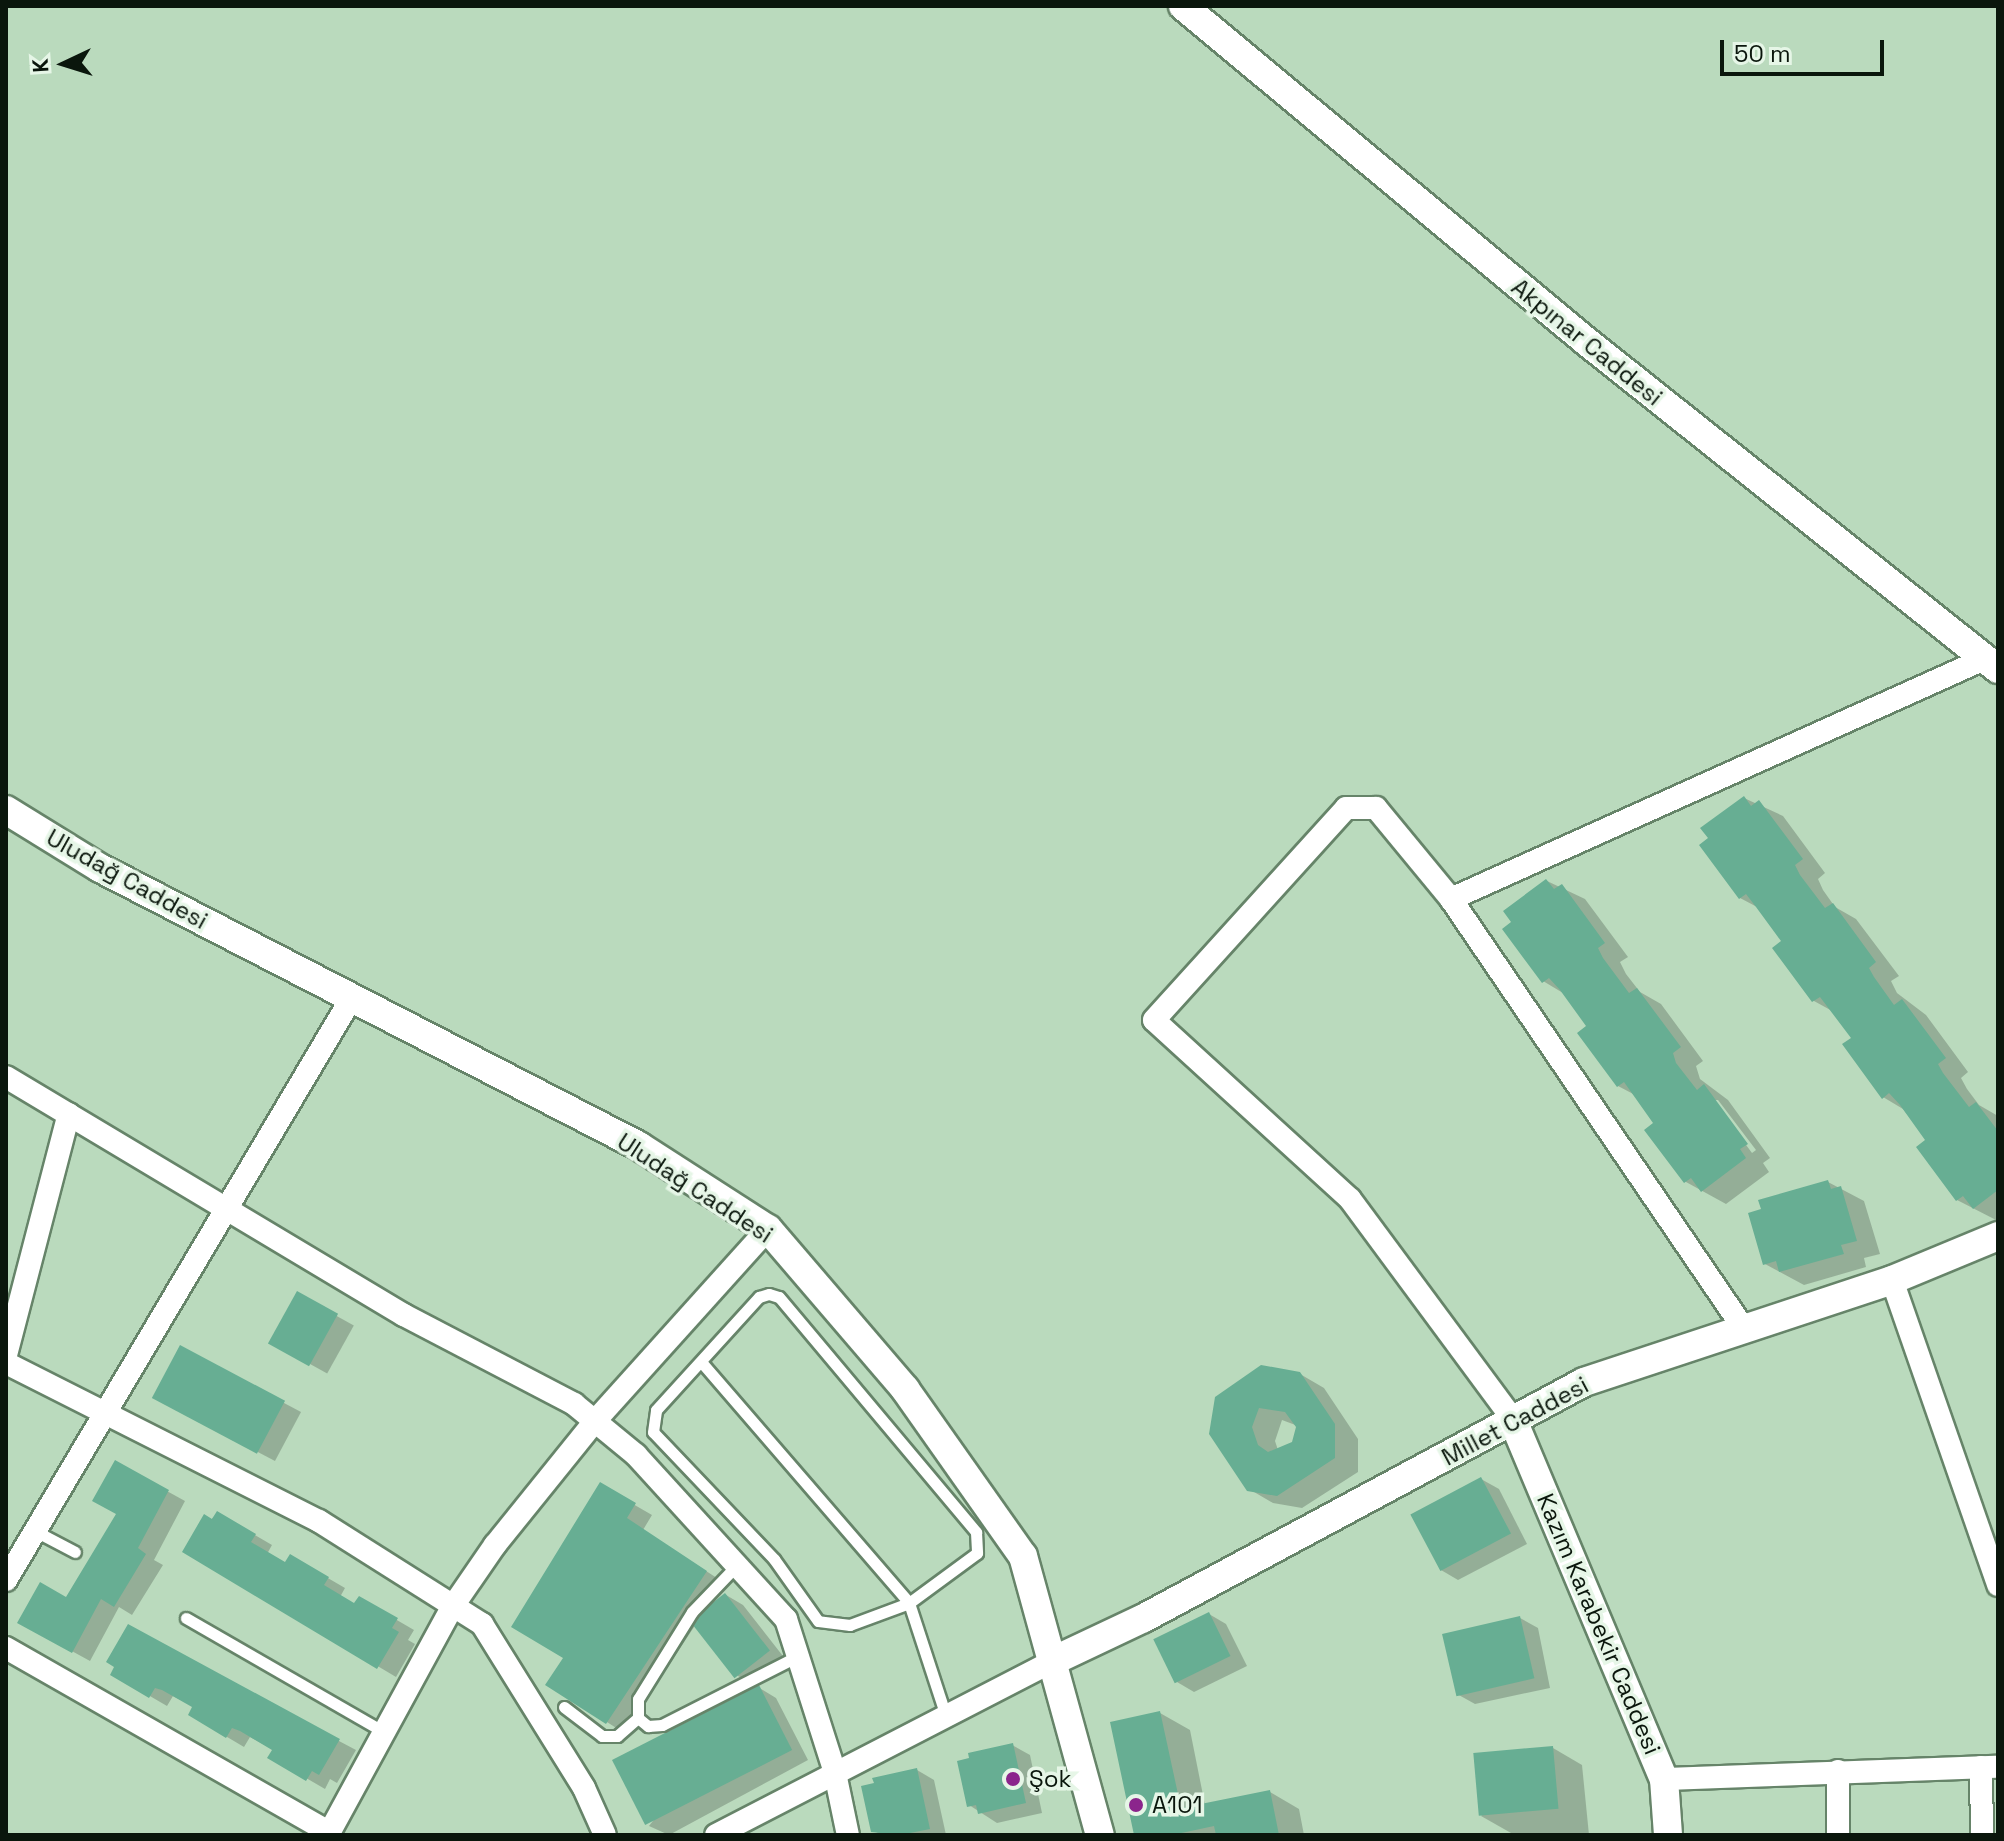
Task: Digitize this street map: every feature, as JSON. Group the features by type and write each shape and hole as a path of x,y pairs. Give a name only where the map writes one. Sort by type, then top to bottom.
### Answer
{"street":[{"name":"Akpınar Caddesi","path":"1183,6 1599,352 1991,664"},
{"path":"1451,899 1991,664"},
{"path":"1512,1418 1350,1199 1154,1020 1346,808 1376,808 1451,899 1742,1326"},
{"name":"Uludağ Caddesi","path":"6,810 100,868 639,1146 768,1229 905,1389 1023,1556 1055,1660 1100,1835"},
{"path":"6,1580 351,999"},
{"path":"6,1077 404,1315 574,1404 636,1455 786,1619 835,1773 848,1835"},
{"path":"6,1355 69,1114"},
{"path":"6,1648 329,1834 453,1606 595,1421 768,1229"},
{"name":"Millet Caddesi","path":"1055,1660 1144,1618 1584,1382 1742,1326 1892,1280 1998,1236"},
{"path":"1892,1280 1998,1585"},
{"path":"6,1363 319,1521 482,1624 584,1788 605,1835"},
{"name":"Kazım Karabekir Caddesi","path":"1512,1418 1664,1779 1668,1835"},
{"path":"718,1835 1055,1660"},
{"path":"1664,1779 1989,1767 1982,1835"},
{"path":"1838,1771 1838,1835"}],"lane":[{"path":"759,1297 779,1297 976,1532 977,1553 909,1603 850,1625 818,1621 774,1559 653,1432 656,1410 703,1364 759,1297"},
{"path":"703,1364 909,1603 946,1716"},
{"path":"35,1531 75,1552"},
{"path":"564,1707 602,1736 617,1736 638,1718 638,1699 692,1612 737,1565"},
{"path":"186,1618 384,1732"},
{"path":"638,1718 648,1726 662,1725 798,1656"}],"building":[{"path":"1744,796 1751,806 1759,800 1803,859 1795,865 1800,875 1825,908 1833,903 1876,962 1869,968 1894,1005 1902,999 1946,1058 1938,1064 1943,1073 1969,1107 1976,1102 1998,1131 1998,1190 1973,1209 1963,1196 1956,1201 1916,1147 1925,1140 1900,1105 1889,1093 1882,1099 1842,1044 1851,1038 1820,997 1812,1002 1772,948 1781,941 1746,894 1739,899 1699,845 1708,838 1700,828"},
{"path":"1546,879 1554,889 1562,884 1605,943 1598,948 1603,958 1629,993 1637,988 1681,1047 1673,1053 1676,1063 1697,1090 1704,1084 1748,1144 1740,1149 1746,1158 1701,1192 1691,1178 1684,1183 1644,1130 1653,1123 1624,1082 1617,1087 1577,1033 1586,1026 1560,990 1549,978 1542,983 1502,929 1511,922 1503,911"},
{"path":"1828,1180 1831,1189 1841,1186 1857,1241 1841,1245 1844,1254 1779,1272 1776,1261 1763,1265 1748,1213 1761,1209 1758,1200"},
{"path":"297,1291 338,1314 309,1366 268,1343"},
{"path":"180,1345 285,1401 257,1454 152,1398"},
{"path":"1261,1365 1300,1372 1335,1424 1335,1458 1277,1496 1247,1491 1209,1434 1215,1397","holes":["1259,1408 1285,1412 1296,1427 1292,1442 1268,1452 1258,1445 1252,1427"]},
{"path":"115,1460 169,1490 138,1548 146,1554 114,1607 101,1599 72,1653 17,1623 40,1582 66,1597 116,1514 92,1501"},
{"path":"1481,1477 1511,1534 1440,1571 1410,1515"},
{"path":"600,1482 636,1503 627,1518 707,1571 606,1724 545,1685 563,1658 511,1627"},
{"path":"217,1511 256,1534 251,1542 285,1562 290,1554 329,1577 324,1585 354,1603 359,1596 398,1618 392,1628 399,1632 377,1669 182,1552 204,1514 212,1519"},
{"path":"725,1593 770,1651 734,1678 690,1621"},
{"path":"1209,1612 1230,1656 1175,1683 1153,1639"},
{"path":"1520,1616 1534,1678 1456,1696 1442,1634"},
{"path":"128,1624 340,1739 319,1775 312,1771 306,1781 267,1758 272,1750 240,1731 232,1728 226,1738 188,1715 192,1707 162,1690 155,1688 149,1698 110,1675 114,1667 106,1662"},
{"path":"759,1685 792,1750 645,1825 612,1760"},
{"path":"1160,1711 1181,1808 1270,1790 1279,1835 1216,1835 1214,1826 1172,1835 1134,1835 1110,1722"},
{"path":"1013,1743 1026,1803 978,1814 976,1805 967,1807 957,1761 969,1758 968,1753"},
{"path":"1553,1746 1558,1809 1479,1816 1473,1753"},
{"path":"917,1768 930,1829 900,1835 871,1832 861,1786 874,1783 872,1778"}],"place":[{"name":"Şok","path":"1013,1779"},
{"name":"A101","path":"1136,1805"}]}
